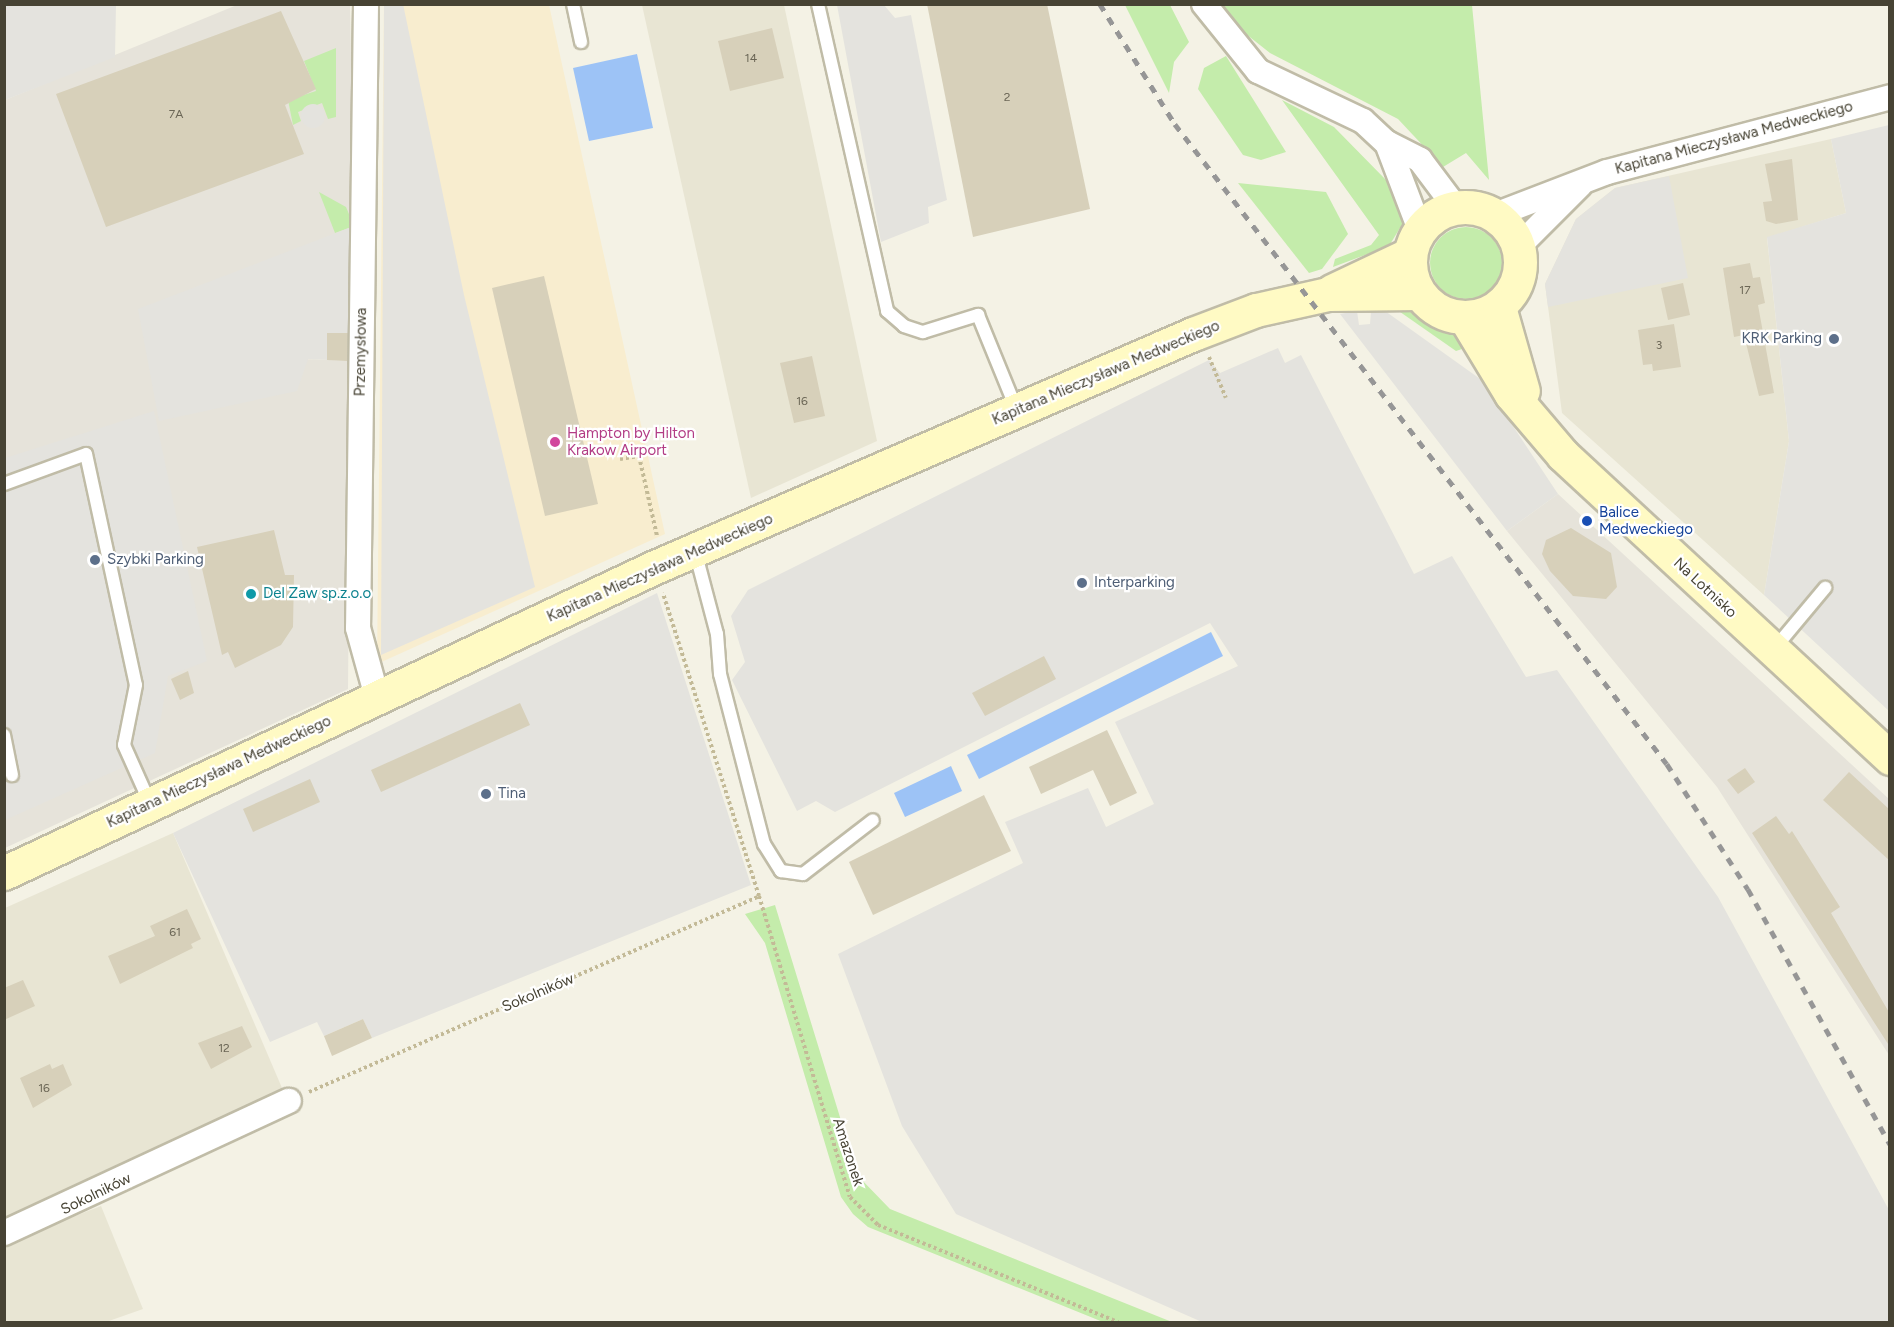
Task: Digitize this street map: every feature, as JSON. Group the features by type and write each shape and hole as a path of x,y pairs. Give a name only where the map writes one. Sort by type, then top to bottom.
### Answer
{"main road":[{"path":"1456,208 1495,215 1518,247 1518,280 1499,307 1465,318 1439,311 1418,293 1415,242 1438,214 1456,208"},
{"name":"Kapitana Mieczysława Medweckiego","path":"1328,294 1415,242"},
{"name":"Kapitana Mieczysława Medweckiego","path":"4,873 377,697 657,556 695,550 1192,334 1256,310 1328,294 1418,293"},
{"name":"Na Lotnisko","path":"1499,307 1529,410"},
{"name":"Na Lotnisko","path":"1465,318 1511,394 1529,410 1563,455 1890,758"}],"street":[{"name":"Przemysłowa","path":"366,4 357,628 377,697"},
{"path":"1204,4 1258,71 1363,121 1387,143 1420,160 1456,208"},
{"name":"Kapitana Mieczysława Medweckiego","path":"1495,215 1674,152 1890,97"},
{"path":"1387,143 1415,242"},
{"name":"Kapitana Mieczysława Medweckiego","path":"1518,247 1580,185"},
{"name":"Sokolników","path":"4,1233 289,1101"}],"lane":[{"path":"573,4 581,42"},
{"path":"818,4 887,311 904,326 923,332 978,315 1013,390 1017,412"},
{"path":"4,484 86,454 136,685 124,745 150,804"},
{"path":"695,550 717,634 720,674 764,844 781,871 803,873 873,820"},
{"path":"1772,650 1825,588"},
{"path":"4,735 12,775"}],"path":[{"path":"620,459 639,456 657,556 759,896"},
{"name":"Sokolników","path":"289,1101 759,896"},
{"name":"Amazonek","path":"759,896 850,1197 878,1225 1118,1323"}],"shaded area":[{"path":"5,4 116,5 115,57 5,100"},
{"path":"403,4 464,295 535,587 381,655 384,5"},
{"path":"237,5 350,5 354,226 308,359 351,361 348,689 5,848 5,100"},
{"path":"384,5 549,5 665,534 377,664"},
{"path":"642,5 784,5 877,441 751,498"},
{"path":"837,5 884,5 895,18 911,15 947,200 928,207 929,223 881,242"},
{"path":"313,104 322,107 325,116 322,125 313,128 304,125 301,116 304,107"},
{"name":"KRK Parking","path":"1889,125 1889,711 1764,595 1789,441 1767,237 1846,213 1831,139"},
{"path":"1831,139 1846,213 1767,238 1789,441 1764,595 1562,413 1545,284 1576,219 1615,188"},
{"path":"1669,176 1688,278 1548,307 1545,284 1576,219 1615,188"},
{"path":"354,226 351,361 308,359 297,391 159,421 138,309"},
{"path":"1357,311 1359,325 1370,324 1371,312 1385,311 1483,381 1558,494 1507,531 1340,314"},
{"path":"1278,348 1285,363 1301,355 1414,574 1452,556 1526,677 1557,670 1718,897 1889,1210 1889,1322 1202,1322 956,1214 902,1126 838,954 1023,863 1005,822 1088,788 1106,827 1154,804 1115,722 1238,666 1210,623 835,812 816,801 797,811 732,680 745,662 731,616 748,590 1209,360 1220,373"},
{"name":"Szybki Parking","path":"154,411 207,661 168,676 155,753 5,820 5,458"},
{"path":"1558,494 1889,799 1889,1055 1717,787 1507,531"},
{"name":"Tina","path":"657,593 751,885 372,1038 363,1019 324,1036 317,1022 270,1042 173,833"},
{"path":"173,833 285,1095 5,1226 5,908"},
{"path":"101,1206 143,1309 106,1322 5,1322 5,1243"}],"green space":[{"path":"1125,5 1170,5 1189,42 1174,62 1169,93"},
{"path":"1220,5 1472,5 1489,180 1466,153 1443,167 1398,119 1270,53 1227,19"},
{"path":"336,48 336,117 328,119 322,103 298,112 301,121 293,125 288,100 316,91 304,61"},
{"path":"1226,56 1286,152 1261,160 1243,155 1198,89 1204,68"},
{"path":"1282,100 1334,127 1387,181 1403,223 1389,246 1333,267 1335,259 1371,245 1379,235"},
{"path":"1238,183 1326,192 1348,234 1322,269 1309,273"},
{"path":"319,192 346,207 354,226 335,233"},
{"path":"1459,227 1473,227 1492,237 1502,256 1502,270 1492,289 1473,299 1459,299 1440,289 1430,270 1430,256 1440,237"},
{"path":"1416,306 1457,329 1471,346 1456,351 1393,307"},
{"path":"775,905 858,1176 890,1209 1172,1322 1103,1322 868,1227 853,1214 841,1197 765,943 745,914"}],"water":[{"path":"637,54 653,128 589,141 573,68"},
{"path":"1211,632 1223,656 979,779 967,755"},
{"path":"951,766 962,791 905,817 894,793"}],"building":[{"path":"927,4 1047,4 1090,209 973,237"},
{"path":"281,11 316,89 285,105 304,154 106,227 56,94"},
{"path":"772,28 784,78 730,91 718,41"},
{"path":"1792,159 1798,220 1776,224 1766,221 1763,202 1772,201 1765,164"},
{"path":"1750,263 1753,278 1760,277 1765,303 1758,305 1774,393 1759,396 1744,335 1734,337 1723,268"},
{"name":"Hampton by Hilton Krakow Airport","path":"544,276 598,504 545,516 492,288"},
{"path":"1683,283 1690,315 1668,320 1661,288"},
{"path":"1674,324 1681,367 1653,371 1652,364 1643,365 1638,330"},
{"path":"327,333 348,333 347,361 327,360"},
{"path":"812,356 825,416 794,423 780,363"},
{"path":"1571,528 1611,553 1617,587 1606,599 1573,596 1550,571 1542,554 1546,540"},
{"name":"Del Zaw sp.z.o.o","path":"274,530 285,575 294,575 293,627 281,645 235,668 228,652 222,655 197,547"},
{"path":"1044,656 1056,679 985,716 972,693"},
{"path":"188,671 194,693 180,700 171,679"},
{"path":"520,703 530,725 381,792 371,770"},
{"path":"1107,730 1137,793 1110,806 1093,770 1041,794 1029,767"},
{"path":"1745,768 1755,782 1738,794 1727,780"},
{"path":"1849,772 1890,810 1890,861 1823,800"},
{"path":"310,779 320,802 253,832 243,809"},
{"path":"984,795 1011,851 873,915 849,862"},
{"path":"1776,816 1789,834 1792,831 1840,907 1831,913 1890,1014 1890,1047 1752,833"},
{"path":"187,909 201,939 191,944 193,948 120,984 108,956 155,936 150,926"},
{"path":"23,980 35,1006 4,1020 4,988"},
{"path":"363,1019 372,1038 332,1056 324,1036"},
{"path":"242,1026 252,1047 211,1069 198,1043"},
{"path":"50,1064 52,1069 63,1064 72,1085 33,1108 20,1078"}],"railway":[{"path":"1100,4 1175,124 1667,764 1748,889 1890,1144"}],"place":[{"name":"KRK Parking","path":"1834,339"},
{"name":"Hampton by Hilton Krakow Airport","path":"555,442"},
{"name":"Balice Medweckiego","path":"1587,521"},
{"name":"Szybki Parking","path":"95,560"},
{"name":"Interparking","path":"1082,583"},
{"name":"Del Zaw sp.z.o.o","path":"251,594"},
{"name":"Tina","path":"486,794"}]}
